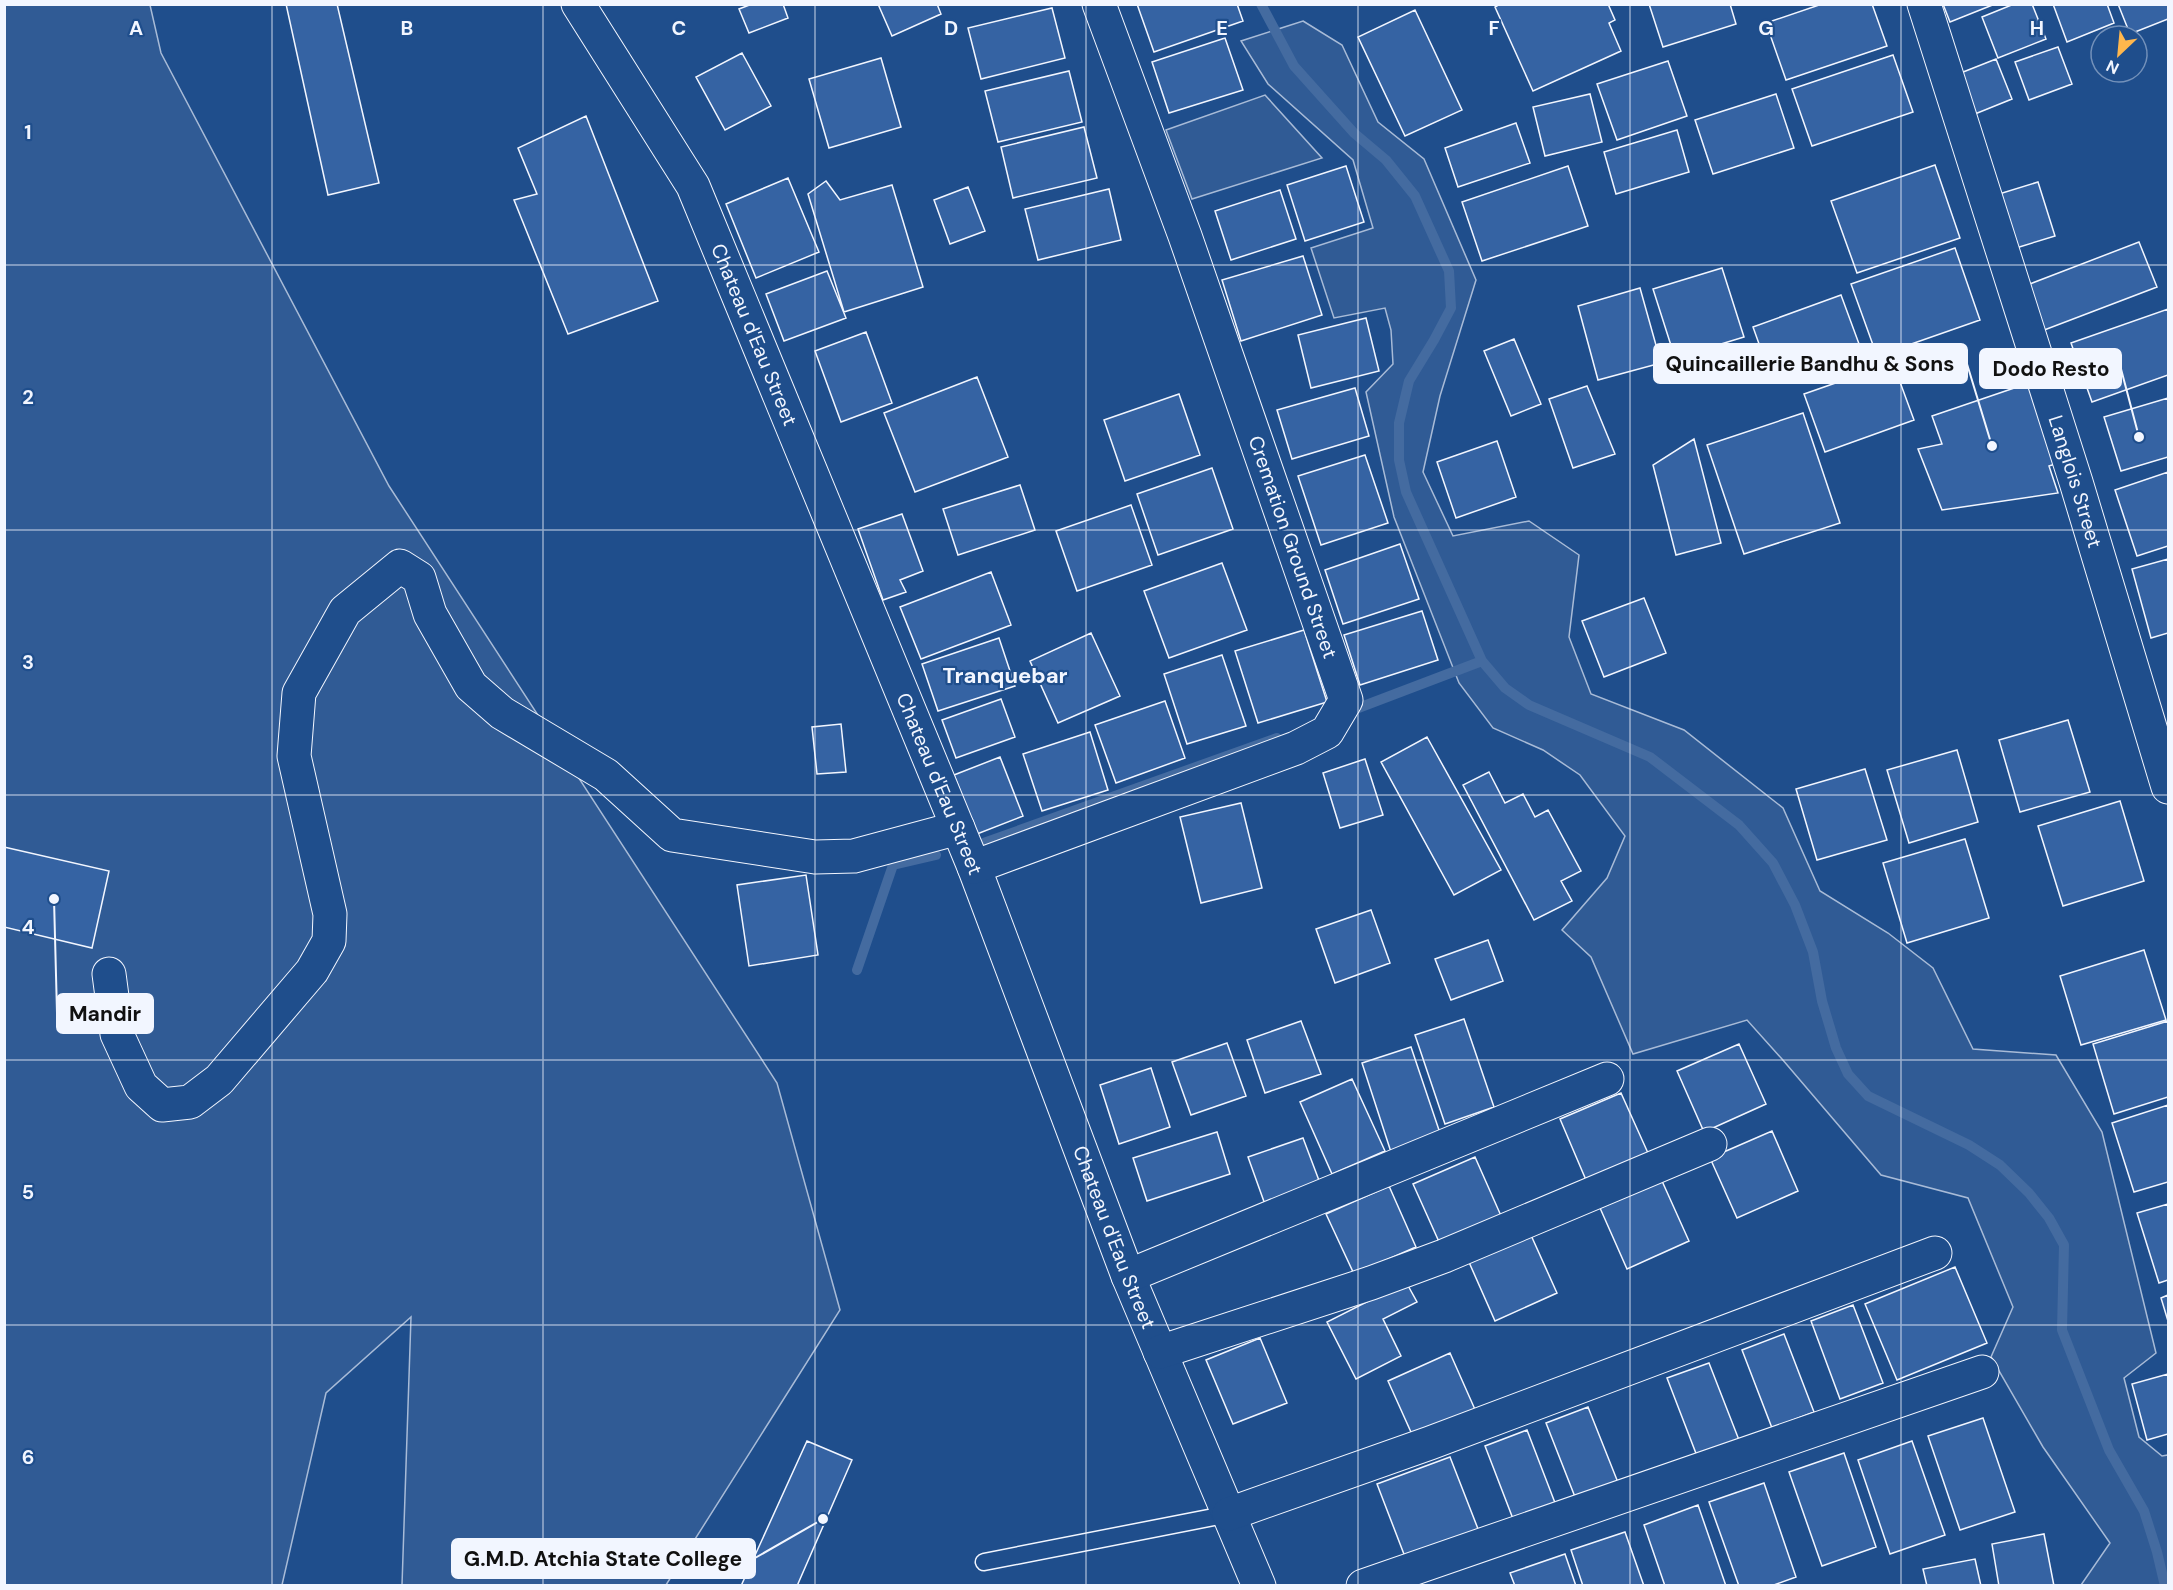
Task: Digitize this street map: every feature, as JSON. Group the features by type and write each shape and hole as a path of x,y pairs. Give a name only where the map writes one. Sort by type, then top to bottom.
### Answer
{"street":[{"name":"Chateau d'Eau Street","path":"578,4 693,186 974,867 1128,1276 1259,1586"},
{"name":"Cremation Ground Street","path":"974,867 1296,748 1327,732 1346,700 1185,236 1099,4"},
{"name":"Langlois Street","path":"1924,4 2076,482 2169,787"},
{"path":"109,974 117,1034 141,1086 162,1105 190,1102 219,1080 312,971 328,941 330,914 294,756 299,693 345,611 400,566 419,578 430,614 471,686 502,713 606,775 672,835 825,857 854,856 958,828"},
{"path":"1128,1276 1607,1079"},
{"path":"1160,1352 1371,1283 1444,1256 1710,1144"},
{"path":"1229,1515 1430,1443 1935,1252"},
{"path":"1363,1586 1982,1372"}],"lane":[{"path":"984,1562 1229,1515"}],"shaded area":[{"path":"5,5 150,5 161,53 389,486 777,1083 840,1310 666,1585 402,1585 411,1317 326,1393 282,1585 5,1586"},
{"path":"1303,21 1342,45 1378,122 1424,159 1476,280 1440,396 1423,472 1453,536 1529,521 1579,555 1569,637 1591,694 1684,730 1783,808 1820,891 1888,933 1933,968 1973,1049 2056,1055 2102,1132 2156,1353 2124,1378 2139,1437 2162,1456 2168,1455 2168,1585 2081,1585 2110,1543 2043,1447 1991,1357 2013,1307 1968,1198 1881,1175 1747,1020 1633,1054 1591,957 1562,930 1607,878 1625,836 1580,775 1543,750 1493,728 1459,683 1394,517 1366,392 1393,364 1391,330 1385,308 1334,318 1311,248 1373,228 1353,160 1268,84 1241,41"},
{"path":"1265,95 1322,158 1192,199 1166,130"}],"building":[{"path":"286,4 337,4 379,183 328,195"},
{"path":"752,4 783,4 788,18 749,33 739,9"},
{"path":"878,4 937,4 941,14 892,36"},
{"path":"1137,4 1237,4 1243,21 1154,52"},
{"path":"1500,4 1608,4 1615,20 1609,23 1621,51 1533,91 1495,7"},
{"path":"1649,4 1730,4 1736,24 1663,47"},
{"path":"1822,4 1872,4 1887,46 1786,80 1766,23"},
{"path":"1943,4 1995,4 1950,22"},
{"path":"2014,4 2032,4 2046,39 1998,58 1982,17"},
{"path":"2053,4 2107,4 2114,23 2089,24 2089,33 2067,42"},
{"path":"2118,4 2168,4 2168,19 2149,26 2149,24 2126,24"},
{"path":"1052,8 1065,58 981,79 968,28"},
{"path":"1415,10 1462,110 1405,136 1358,37"},
{"path":"1225,38 1243,90 1169,113 1152,62"},
{"path":"2058,47 2072,84 2029,100 2015,62"},
{"path":"742,53 771,106 725,130 696,77"},
{"path":"1893,55 1913,112 1812,146 1792,89"},
{"path":"881,58 901,127 829,148 809,79"},
{"path":"1996,59 2012,99 1965,118 1948,78"},
{"path":"1668,61 1687,116 1617,140 1597,84"},
{"path":"1069,71 1082,122 998,142 985,91"},
{"path":"1590,94 1602,142 1545,156 1533,107"},
{"path":"1776,94 1794,148 1713,174 1695,120"},
{"path":"586,116 658,301 568,334 514,200 537,194 518,148"},
{"path":"1516,123 1530,163 1458,187 1445,148"},
{"path":"1084,127 1097,178 1013,198 1001,147"},
{"path":"1677,130 1689,172 1616,194 1604,152"},
{"path":"1935,165 1960,238 1857,273 1831,201"},
{"path":"1346,166 1364,222 1305,241 1287,185"},
{"path":"1568,166 1588,226 1482,261 1462,202"},
{"path":"788,178 819,252 756,278 726,204"},
{"path":"826,181 840,200 892,185 923,287 844,312 808,194"},
{"path":"2038,182 2055,236 2016,248 1999,194"},
{"path":"968,187 985,231 950,244 934,200"},
{"path":"1109,189 1121,240 1038,260 1025,209"},
{"path":"1280,190 1296,239 1231,260 1215,211"},
{"path":"2139,242 2157,287 2039,332 2022,287"},
{"path":"1955,248 1980,320 1877,356 1851,284"},
{"path":"1303,256 1322,315 1241,341 1222,280"},
{"path":"1722,268 1744,337 1675,358 1653,289"},
{"path":"827,271 846,318 784,341 766,294"},
{"path":"1640,288 1661,363 1598,380 1578,306"},
{"path":"1841,295 1862,352 1773,383 1753,327"},
{"path":"2168,309 2168,375 2092,402 2071,343"},
{"path":"1366,318 1379,371 1311,388 1298,335"},
{"path":"866,332 892,403 841,422 815,351"},
{"path":"1514,339 1541,404 1511,416 1484,351"},
{"path":"1893,363 1914,420 1825,452 1804,394"},
{"path":"977,377 1008,457 915,492 884,413"},
{"path":"2029,383 2061,462 2049,466 2058,493 1942,510 1918,449 1942,444 1932,416"},
{"path":"1587,386 1615,454 1573,468 1549,399"},
{"path":"1355,388 1369,436 1292,459 1277,410"},
{"path":"1179,394 1200,455 1125,481 1104,420"},
{"path":"2168,398 2168,457 2121,471 2104,417"},
{"path":"1803,413 1840,523 1744,554 1707,445"},
{"path":"1694,439 1721,543 1676,555 1653,465"},
{"path":"1497,441 1516,497 1456,518 1437,462"},
{"path":"1365,455 1388,523 1321,545 1298,476"},
{"path":"1212,468 1233,529 1158,555 1137,494"},
{"path":"2168,472 2168,546 2137,556 2115,490"},
{"path":"1020,485 1035,530 958,555 943,509"},
{"path":"1131,505 1152,565 1077,591 1056,531"},
{"path":"902,514 923,571 900,580 906,592 883,600 858,529"},
{"path":"1400,544 1419,599 1343,624 1325,570"},
{"path":"2168,559 2168,633 2151,638 2132,569"},
{"path":"1222,563 1247,630 1169,658 1144,591"},
{"path":"991,572 1011,625 921,659 900,607"},
{"path":"1644,598 1666,653 1604,677 1582,621"},
{"path":"1422,611 1438,660 1360,685 1344,635"},
{"path":"1304,630 1327,702 1258,723 1235,651"},
{"path":"1091,633 1120,696 1058,723 1030,661"},
{"path":"999,638 1015,686 938,711 922,664"},
{"path":"1222,655 1246,726 1187,744 1164,674"},
{"path":"1001,699 1015,737 956,758 942,720"},
{"path":"1165,701 1185,758 1116,783 1095,725"},
{"path":"2068,720 2090,792 2020,812 1999,740"},
{"path":"841,724 846,772 817,774 812,727"},
{"path":"1090,732 1108,790 1042,811 1023,754"},
{"path":"1427,737 1501,870 1454,895 1381,762"},
{"path":"1957,750 1978,822 1909,843 1887,770"},
{"path":"1000,757 1023,816 977,834 954,775"},
{"path":"1365,759 1383,815 1340,828 1323,773"},
{"path":"1865,769 1887,840 1817,860 1796,789"},
{"path":"1489,772 1505,803 1523,794 1535,817 1548,810 1581,871 1561,881 1572,901 1534,920 1463,785"},
{"path":"2120,801 2144,881 2063,906 2038,826"},
{"path":"1241,803 1262,888 1201,903 1180,817"},
{"path":"1965,839 1989,918 1907,943 1883,863"},
{"path":"4,847 109,871 92,948 4,927"},
{"path":"806,875 818,955 749,966 737,885"},
{"path":"1371,910 1390,963 1335,983 1316,929"},
{"path":"1488,940 1503,981 1451,1000 1435,959"},
{"path":"2144,950 2166,1020 2081,1045 2060,976"},
{"path":"1464,1019 1494,1107 1445,1124 1415,1035"},
{"path":"1301,1021 1321,1074 1265,1093 1247,1040"},
{"path":"2168,1021 2168,1097 2114,1114 2093,1044"},
{"path":"1227,1043 1246,1096 1191,1115 1172,1062"},
{"path":"1739,1044 1766,1104 1704,1132 1677,1071"},
{"path":"1411,1047 1441,1136 1391,1152 1362,1063"},
{"path":"1151,1068 1170,1127 1119,1144 1100,1085"},
{"path":"1352,1079 1385,1151 1332,1174 1300,1102"},
{"path":"1621,1093 1648,1153 1586,1180 1560,1119"},
{"path":"2168,1105 2168,1182 2134,1192 2112,1123"},
{"path":"1772,1131 1798,1191 1737,1218 1710,1158"},
{"path":"1217,1132 1230,1174 1147,1201 1133,1158"},
{"path":"1303,1138 1323,1191 1267,1210 1248,1157"},
{"path":"1475,1157 1502,1218 1440,1244 1413,1184"},
{"path":"1662,1181 1689,1241 1627,1269 1600,1208"},
{"path":"1389,1186 1416,1247 1354,1274 1326,1214"},
{"path":"2168,1204 2168,1280 2159,1283 2137,1213"},
{"path":"1530,1233 1557,1293 1495,1321 1468,1260"},
{"path":"1955,1267 1987,1343 1897,1380 1865,1304"},
{"path":"1406,1282 1417,1302 1383,1319 1401,1356 1356,1379 1327,1322"},
{"path":"2168,1295 2168,1321 2161,1298"},
{"path":"1853,1305 1883,1383 1840,1399 1811,1321"},
{"path":"1784,1334 1814,1412 1772,1428 1742,1350"},
{"path":"1260,1338 1287,1403 1233,1424 1206,1360"},
{"path":"1450,1353 1477,1414 1415,1441 1388,1381"},
{"path":"1709,1363 1739,1440 1697,1456 1667,1378"},
{"path":"2168,1374 2168,1434 2147,1440 2132,1384"},
{"path":"1588,1407 1619,1485 1577,1502 1546,1423"},
{"path":"1983,1418 2015,1512 1960,1530 1928,1436"},
{"path":"1527,1430 1557,1508 1515,1524 1485,1446"},
{"path":"807,1441 852,1460 797,1586 741,1586"},
{"path":"1912,1441 1945,1535 1890,1554 1858,1460"},
{"path":"1844,1453 1876,1547 1822,1566 1789,1472"},
{"path":"1450,1457 1480,1534 1407,1562 1377,1484"},
{"path":"1764,1483 1796,1577 1771,1586 1739,1586 1709,1502"},
{"path":"1698,1505 1726,1586 1665,1586 1644,1525"},
{"path":"1625,1532 1644,1586 1583,1586 1571,1550"},
{"path":"2044,1534 2054,1586 1999,1586 1992,1544"},
{"path":"1565,1554 1576,1586 1515,1586 1510,1573"},
{"path":"1975,1559 1981,1586 1927,1586 1923,1569"}],"waterway":[{"path":"1261,4 1294,66 1354,133 1386,160 1415,196 1449,271 1451,308 1409,381 1399,423 1399,460 1406,492 1482,661 1505,688 1529,705 1650,757 1739,825 1773,863 1795,905 1813,952 1822,1001 1836,1048 1848,1074 1868,1096 1969,1145 2000,1165 2029,1193 2049,1218 2064,1245 2062,1330 2109,1450 2144,1511 2165,1586"},
{"path":"1353,710 1482,661"},
{"path":"978,845 1277,738"},
{"path":"857,970 893,865 936,855"}],"place":[{"name":"Dodo Resto","path":"2139,437"},
{"name":"Quincaillerie Bandhu & Sons","path":"1992,446"},
{"name":"Mandir","path":"54,899"},
{"name":"G.M.D. Atchia State College","path":"823,1519"}],"district":[{"name":"Tranquebar","path":"1005,675"}]}
